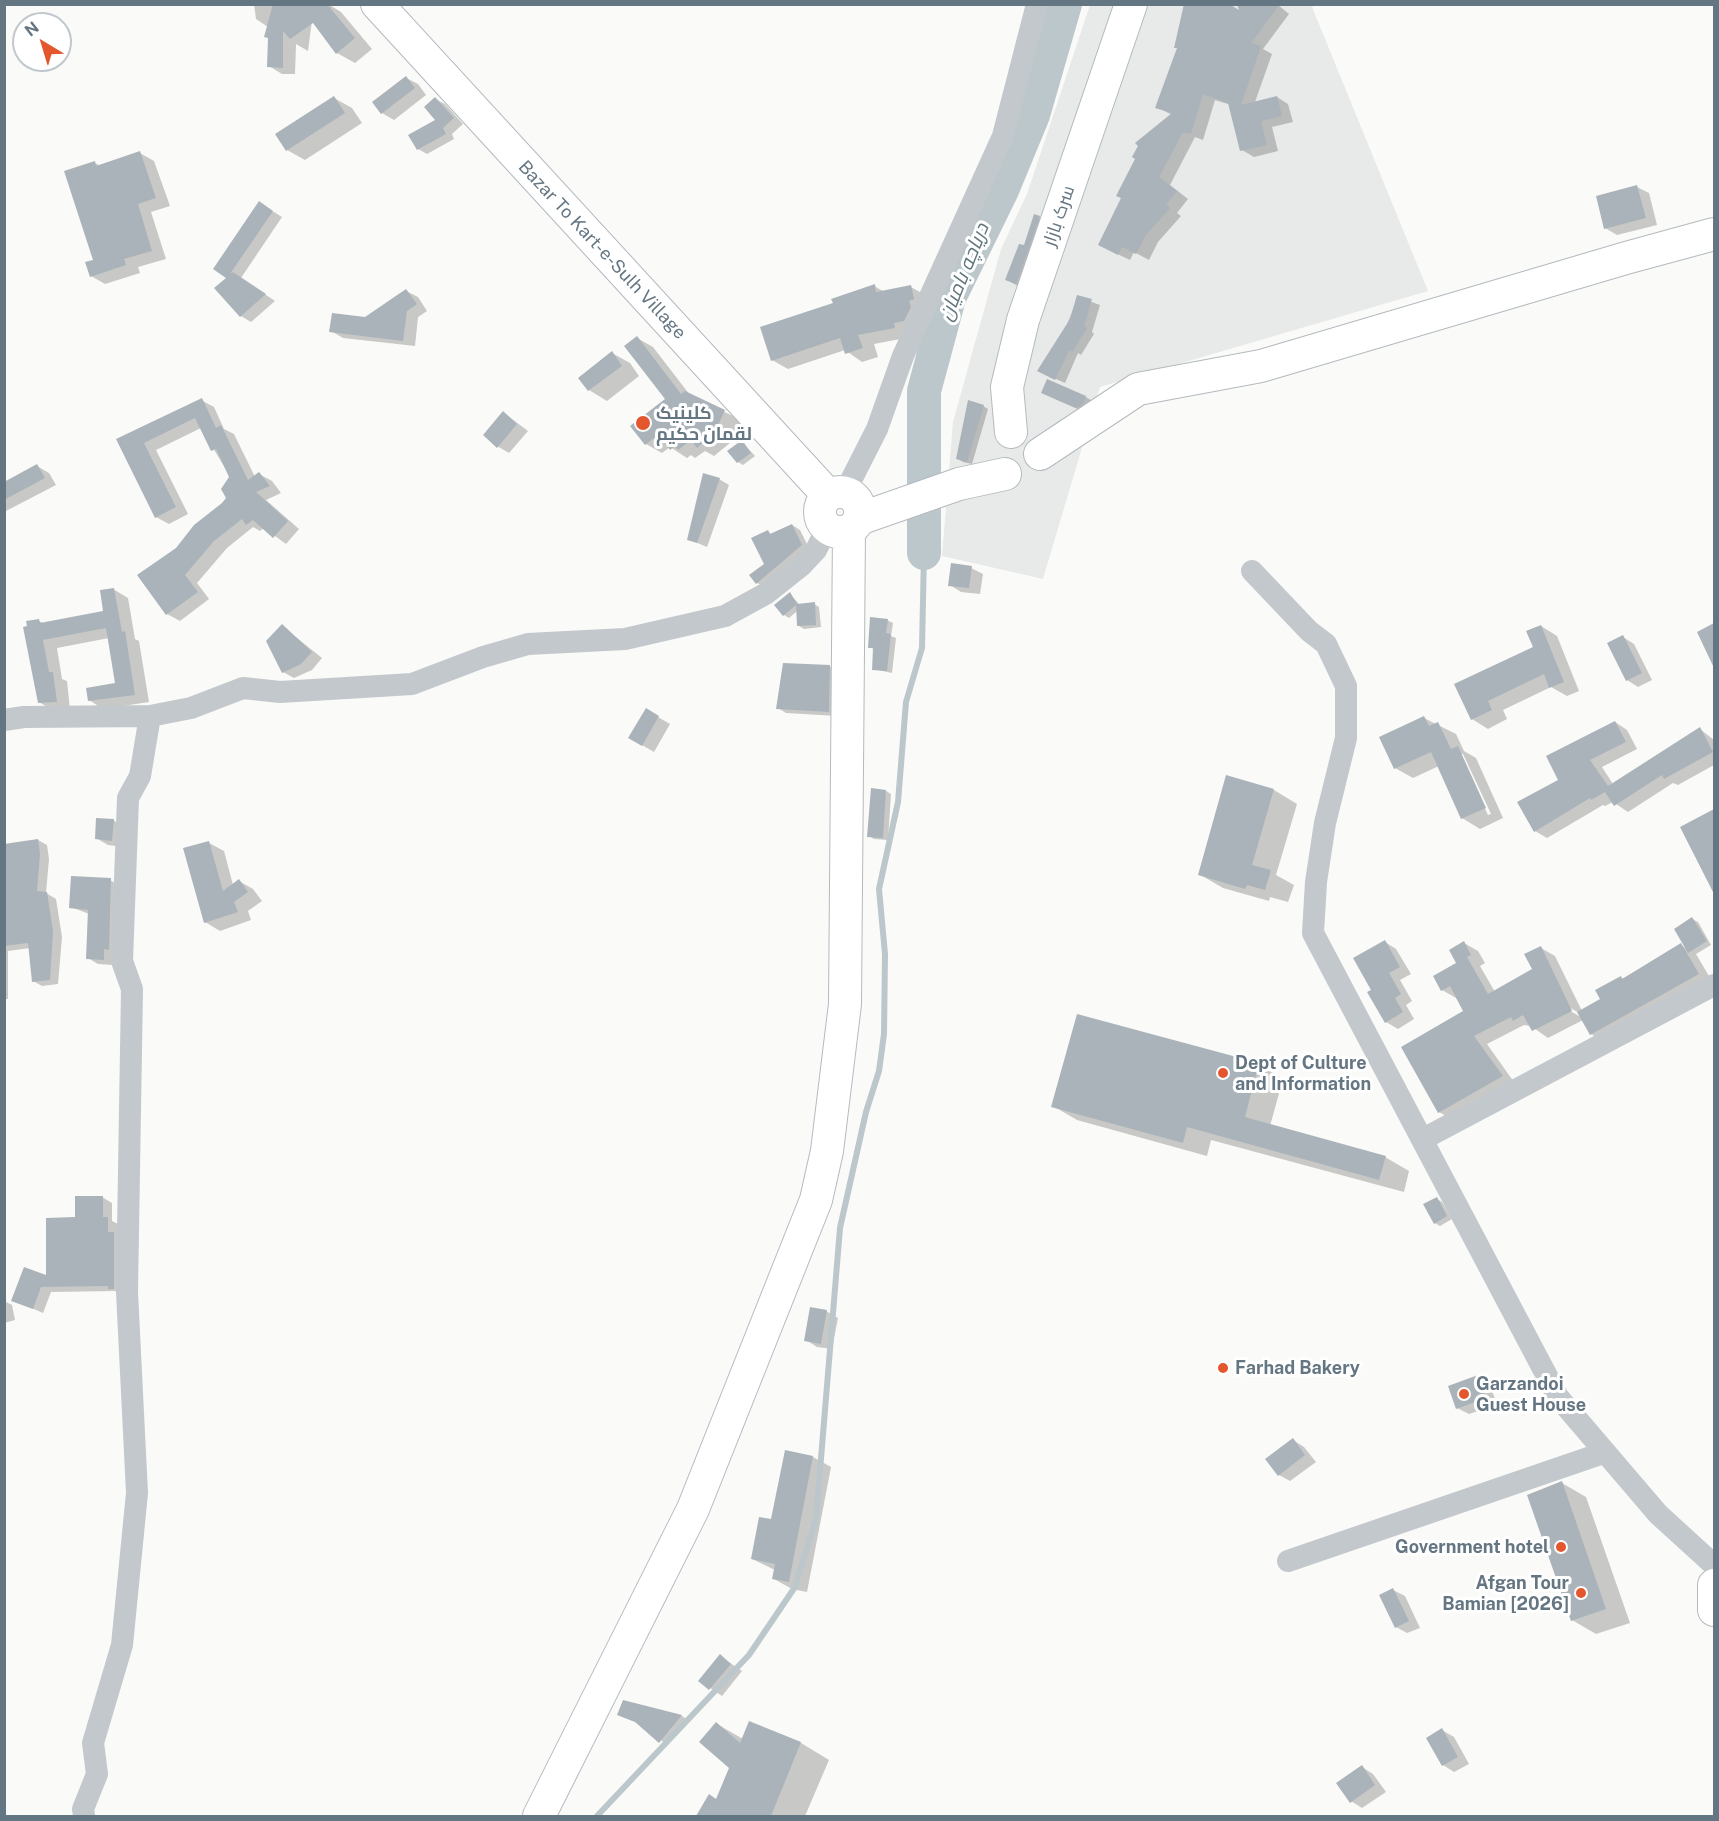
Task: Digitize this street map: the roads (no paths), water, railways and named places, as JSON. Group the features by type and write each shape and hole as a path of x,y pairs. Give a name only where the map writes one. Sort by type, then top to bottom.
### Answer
{"main road":[{"name":"Bazar To Kart-e-Sulh Village","path":"377,4 844,511"},
{"name":"سرک بازار","path":"1011,432 1006,387 1023,320 1131,4"},
{"path":"1040,454 1138,389 1261,366 1714,234"},
{"path":"1011,432 1031,436 1036,441 1040,454 1037,465 1028,474 1016,477 1000,467 994,453 999,440 1011,432"},
{"path":"539,1816 693,1509 816,1200 826,1150 845,1004 844,511 891,501 957,476 1000,467"},
{"path":"1714,1585 1714,1610"}],"street":[{"path":"4,720 24,717 150,716 191,708 243,688 280,692 412,684 483,657 528,644 625,639 725,616 767,593 801,566 816,550 844,511 878,429 903,356 1003,136 1037,4"},
{"path":"1252,571 1309,631 1326,644 1346,686 1346,738 1325,824 1316,882 1313,933 1371,1047 1423,1139 1558,1397 1658,1514 1714,1565"},
{"path":"84,1816 83,1809 97,1774 93,1743 122,1645 137,1492 127,1292 132,989 122,961 128,798 140,776 150,716"},
{"path":"1423,1139 1714,985"},
{"path":"1288,1561 1603,1452"}],"waterway":[{"name":"دریاچه بامیان","path":"924,553 924,391 949,298 1002,190 1033,115 1065,4"},
{"path":"597,1816 749,1655 795,1587 816,1519 840,1228 866,1112 879,1071 884,1034 885,954 879,889 898,802 906,702 922,648 924,553"}],"place":[{"name":"کلینیک لقمان حکیم","path":"643,423"},
{"name":"Dept of Culture and Information","path":"1223,1073"},
{"name":"Farhad Bakery","path":"1223,1368"},
{"name":"Garzandoi Guest House","path":"1464,1394"},
{"name":"Government hotel","path":"1561,1547"},
{"name":"Afgan Tour Bamian [2026]","path":"1581,1593"}]}
